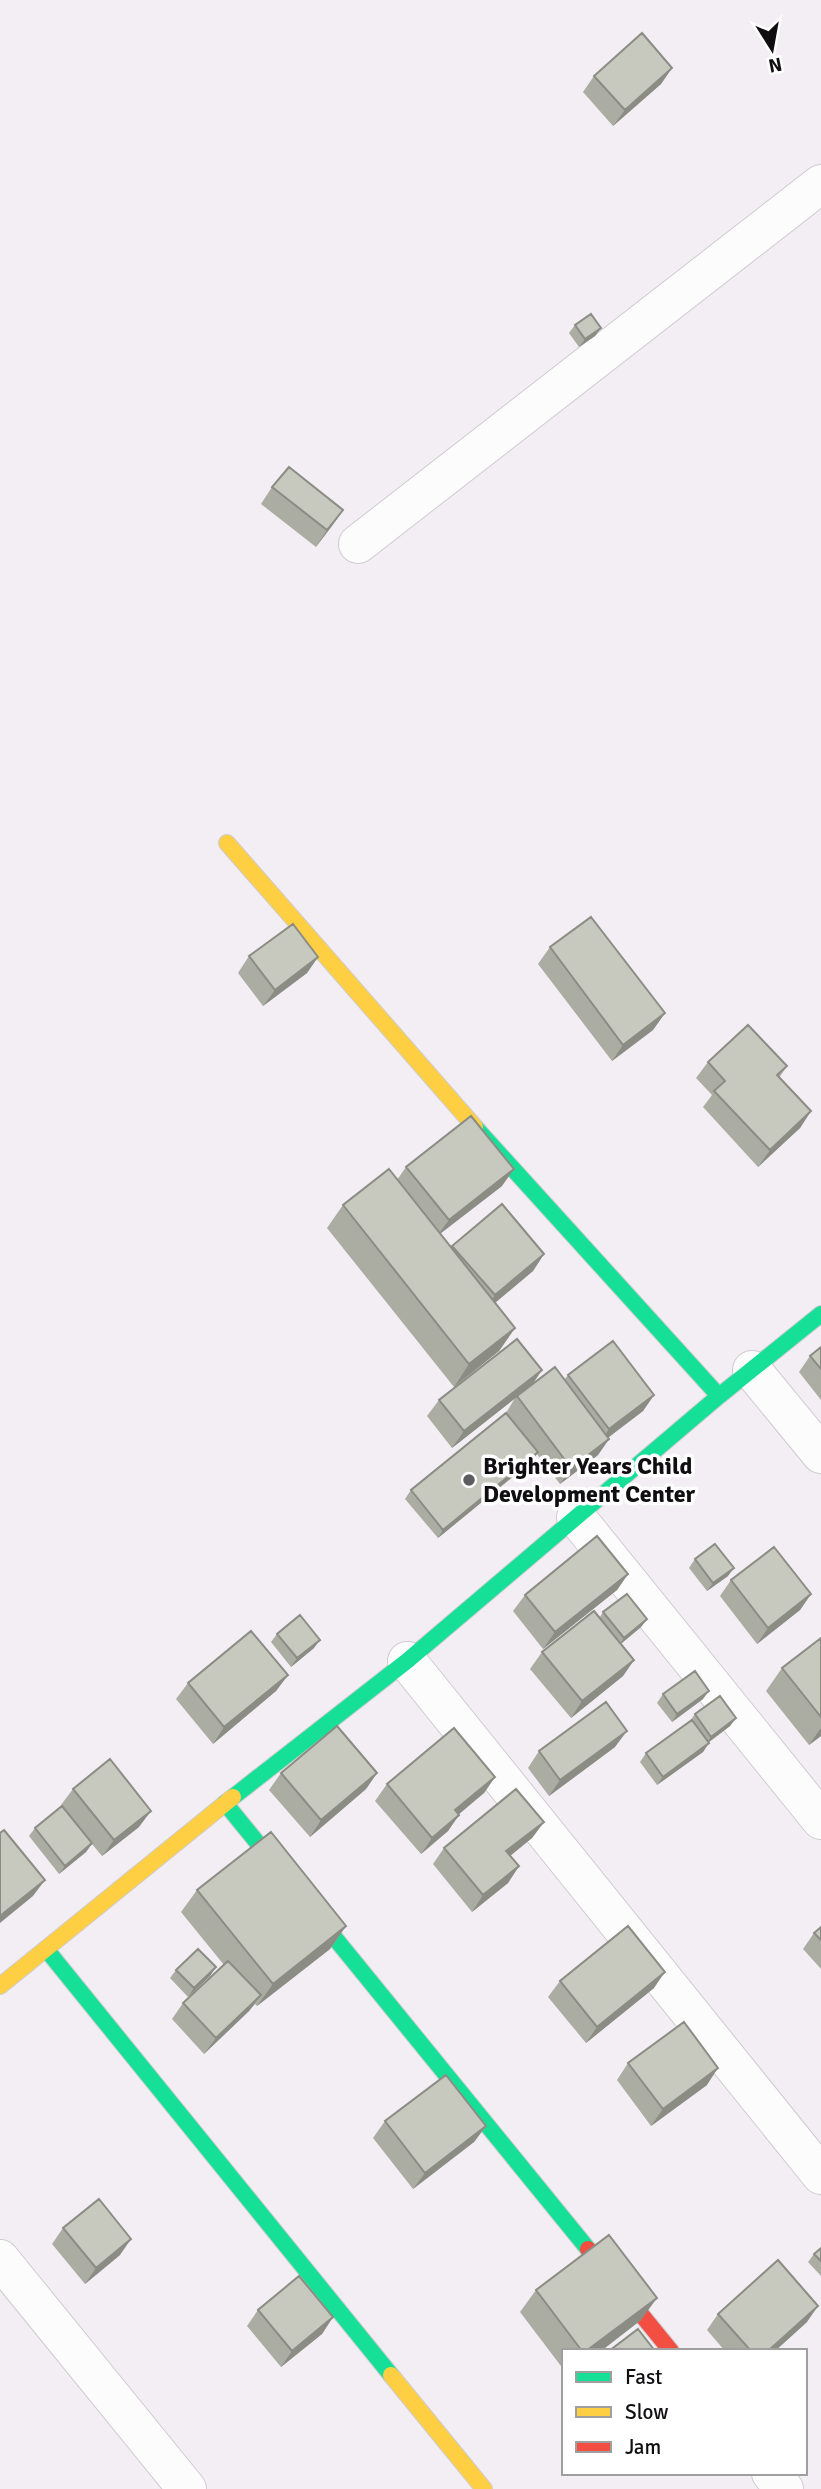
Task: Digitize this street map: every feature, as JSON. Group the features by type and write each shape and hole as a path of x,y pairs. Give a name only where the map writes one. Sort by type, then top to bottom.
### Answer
{"street":[{"path":"358,544 821,184"},
{"path":"227,844 476,1129 719,1396"},
{"path":"0,1986 225,1803 407,1661 719,1396 821,1314"},
{"path":"752,1370 821,1454"},
{"path":"576,1517 821,1820"},
{"path":"407,1661 821,2175"},
{"path":"225,1803 669,2349"},
{"path":"46,1949 484,2489"},
{"path":"0,2259 187,2489"},
{"path":"773,2475 784,2489"}],"building":[{"path":"642,33 672,68 625,110 594,76"},
{"path":"591,314 601,328 585,339 575,325"},
{"path":"289,467 343,510 327,530 272,487"},
{"path":"591,917 665,1013 623,1045 550,947"},
{"path":"293,924 318,957 275,990 249,956"},
{"path":"748,1025 787,1066 777,1075 811,1111 770,1150 714,1091 725,1081 708,1062"},
{"path":"471,1116 514,1169 449,1220 406,1167"},
{"path":"389,1169 515,1328 469,1364 343,1205"},
{"path":"502,1204 544,1254 495,1295 452,1246"},
{"path":"517,1339 542,1370 464,1431 439,1400"},
{"path":"613,1341 654,1395 609,1429 568,1375"},
{"path":"821,1347 821,1369 810,1356"},
{"path":"555,1367 609,1439 571,1468 517,1396"},
{"name":"Brighter Years Child Development Center","path":"506,1413 538,1452 443,1530 411,1490"},
{"path":"597,1536 628,1574 555,1632 525,1595"},
{"path":"715,1544 734,1568 713,1583 695,1559"},
{"path":"774,1547 811,1594 768,1628 731,1580"},
{"path":"627,1594 647,1619 624,1638 603,1612"},
{"path":"594,1611 634,1660 582,1701 542,1652"},
{"path":"300,1615 320,1640 297,1658 277,1634"},
{"path":"251,1631 288,1675 224,1727 188,1683"},
{"path":"821,1638 821,1717 782,1668"},
{"path":"695,1671 709,1691 677,1714 663,1694"},
{"path":"720,1696 736,1718 711,1737 695,1714"},
{"path":"606,1702 627,1731 560,1780 539,1751"},
{"path":"692,1720 709,1743 663,1777 646,1753"},
{"path":"337,1726 377,1773 321,1820 281,1773"},
{"path":"454,1728 495,1777 455,1810 459,1815 432,1838 387,1784"},
{"path":"110,1759 151,1811 114,1840 73,1789"},
{"path":"516,1789 544,1822 506,1851 519,1866 483,1895 444,1848"},
{"path":"62,1806 92,1843 65,1866 35,1828"},
{"path":"4,1830 45,1880 0,1916 0,1833"},
{"path":"271,1832 346,1926 273,1984 197,1890"},
{"path":"628,1926 665,1972 597,2027 560,1981"},
{"path":"821,1927 821,1940 814,1933"},
{"path":"198,1949 216,1967 194,1988 176,1970"},
{"path":"228,1961 261,1995 216,2038 183,2003"},
{"path":"684,2022 718,2068 663,2109 628,2063"},
{"path":"446,2075 486,2126 425,2173 385,2121"},
{"path":"99,2199 131,2239 96,2268 63,2228"},
{"path":"609,2235 657,2298 589,2349 580,2349 536,2290"},
{"path":"821,2248 821,2261 814,2254"},
{"path":"778,2260 818,2306 770,2349 749,2349 718,2314"},
{"path":"299,2276 333,2317 292,2351 258,2310"},
{"path":"638,2329 653,2349 612,2349"}],"traffic: fast":[{"path":"475,1127 719,1396"},
{"path":"233,1797 407,1661 719,1396 821,1314"},
{"path":"225,1803 588,2249"},
{"path":"46,1949 391,2375"}],"traffic: slow":[{"path":"227,843 475,1127"},
{"path":"0,1986 233,1797"},
{"path":"391,2375 484,2489"}],"traffic: jam":[{"path":"588,2249 669,2349"}],"place":[{"name":"Brighter Years Child Development Center","path":"469,1480"}]}
